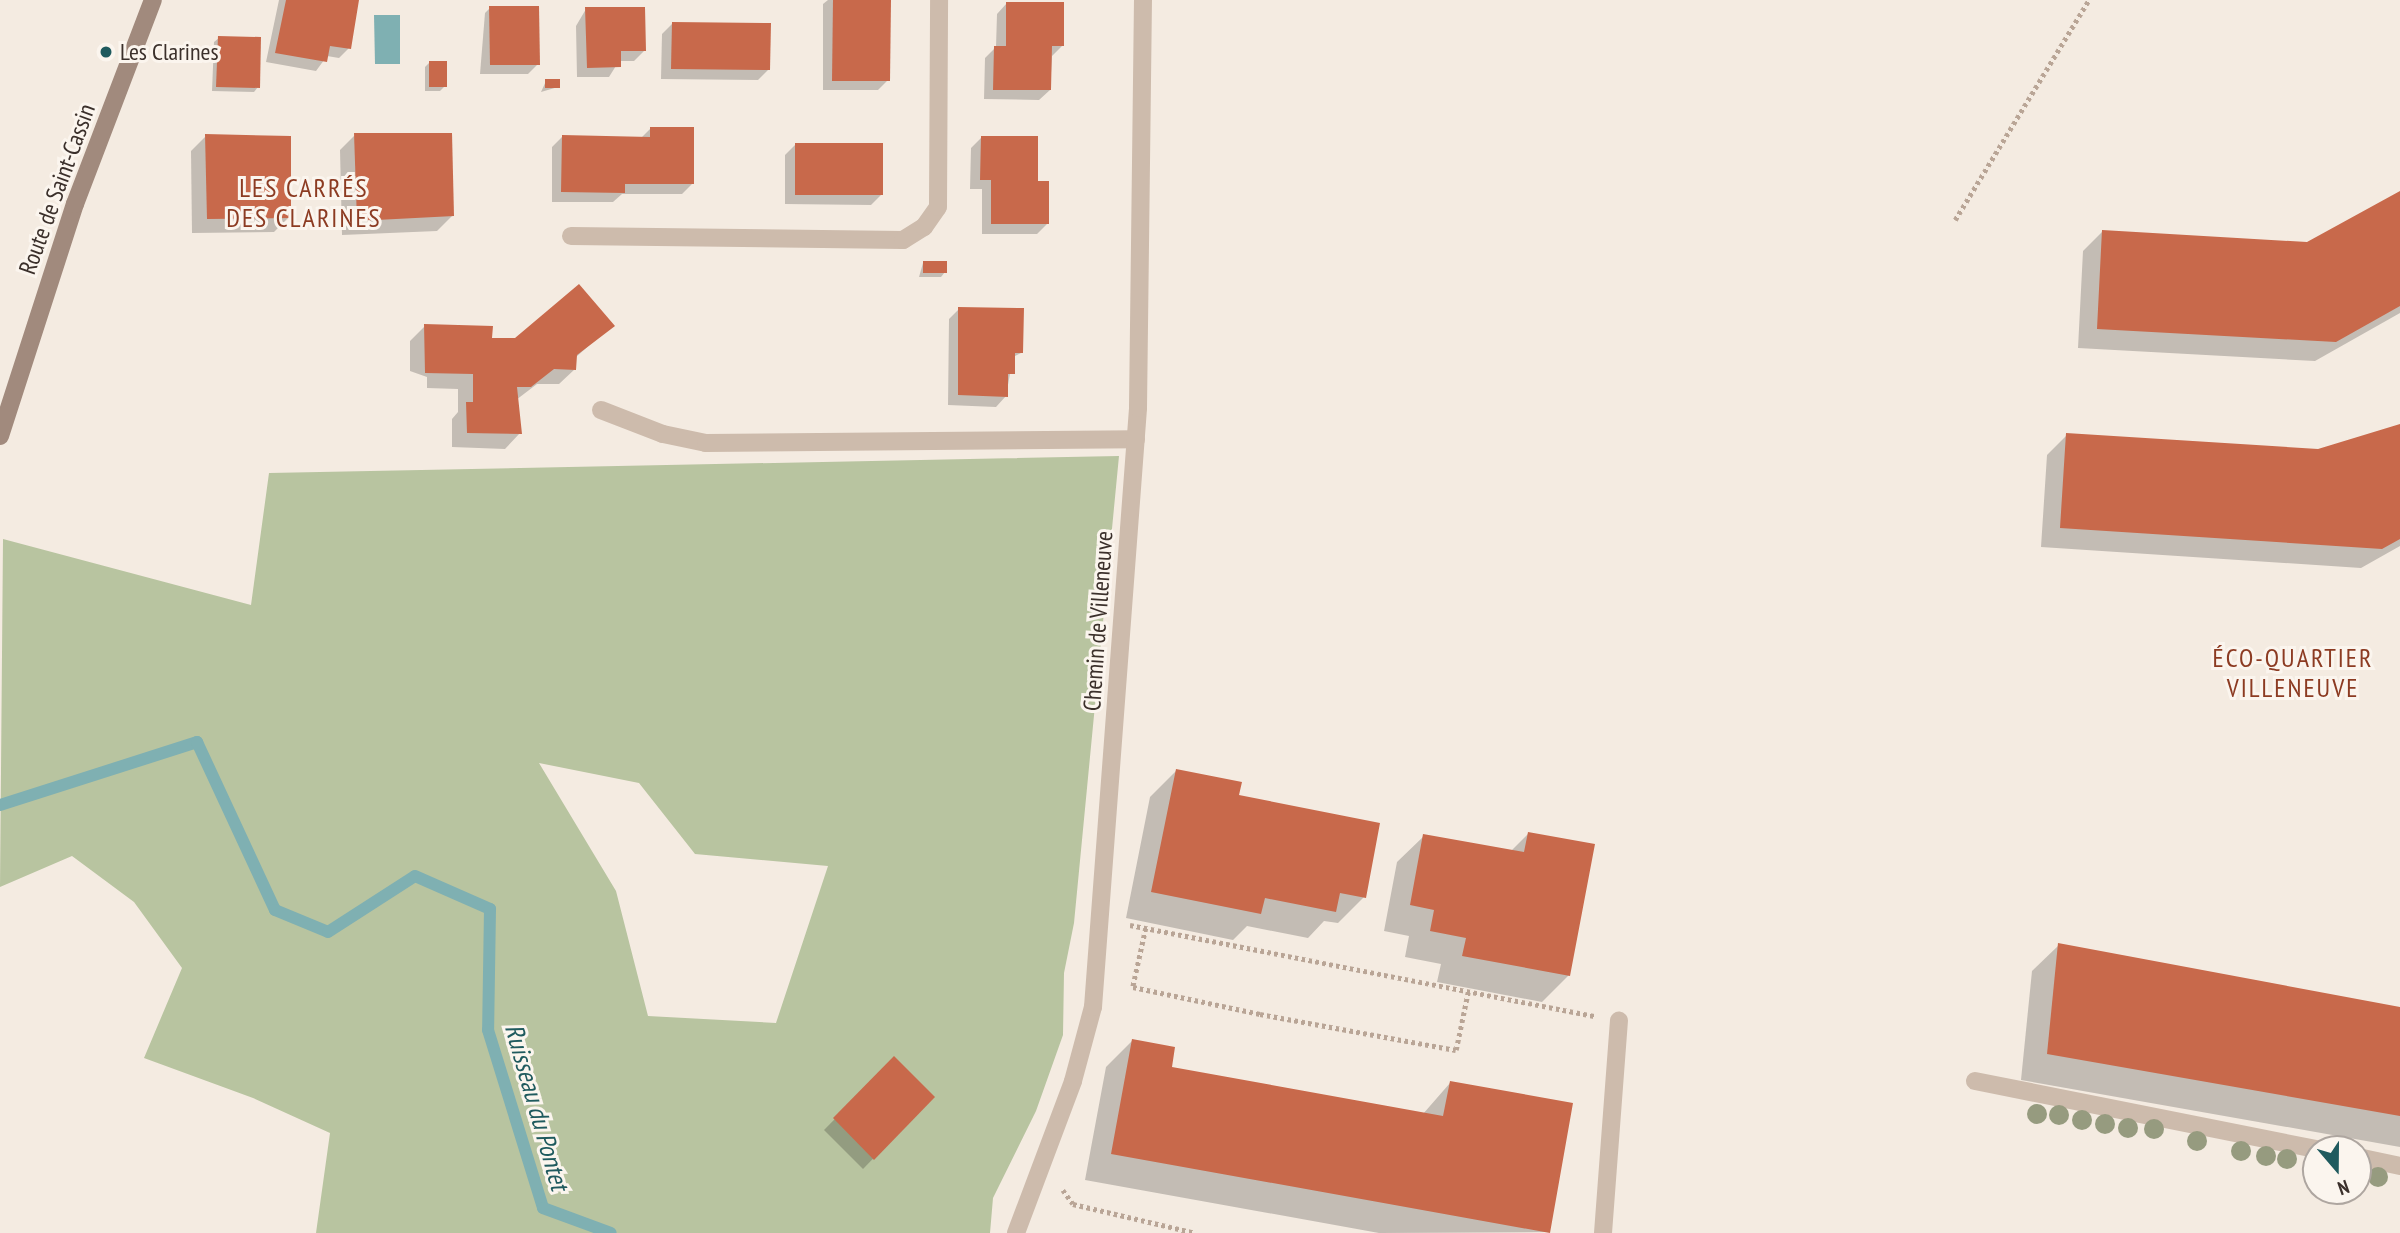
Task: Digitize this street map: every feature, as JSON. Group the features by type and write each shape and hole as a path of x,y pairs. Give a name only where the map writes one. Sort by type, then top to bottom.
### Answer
{"street":[{"name":"Route de Saint-Cassin","path":"0,436 75,204 153,0"},
{"path":"571,236 903,240 924,228 938,207 939,0"},
{"name":"Chemin de Villeneuve","path":"1016,1233 1040,1162 1073,1081 1093,1007 1136,439 1143,0"},
{"path":"601,410 663,434 706,443 1136,439"},
{"path":"1603,1233 1619,1021"},
{"path":"1975,1081 2302,1146"},
{"path":"2372,1160 2400,1166"}],"path":[{"path":"1955,220 2090,0"},
{"path":"1130,925 1619,1021"},
{"path":"1146,928 1133,987 1260,1014 1456,1050 1468,992"},
{"path":"1040,1162 1073,1204 1131,1220 1196,1233"}],"green space":[{"path":"1119,456 1074,923 1064,973 1063,1035 1036,1111 993,1198 990,1233 316,1233 330,1133 253,1098 144,1058 182,968 134,902 72,856 0,887 3,539 251,605 269,473","holes":["539,763 639,783 695,854 828,866 776,1023 648,1016 616,891"]}],"water":[{"path":"374,15 400,15 400,64 375,64"}],"building":[{"path":"286,0 359,0 351,49 330,46 327,62 275,53"},
{"path":"833,0 891,0 890,81 832,81"},
{"path":"1006,2 1064,2 1064,46 1052,46 1051,90 993,90 994,46 1006,46"},
{"path":"489,6 539,6 540,65 490,65"},
{"path":"585,7 645,7 646,51 621,51 621,67 587,68"},
{"path":"672,22 771,23 770,70 671,69"},
{"path":"218,36 261,37 260,88 216,87"},
{"path":"429,61 447,61 447,87 429,87"},
{"path":"545,79 560,79 560,88 545,88"},
{"path":"650,127 694,127 694,184 625,184 625,193 561,192 562,135 650,137"},
{"path":"354,133 452,133 454,216 357,221"},
{"path":"205,134 291,136 291,218 207,219"},
{"path":"981,136 1038,136 1038,181 1049,181 1049,224 991,224 991,180 980,180"},
{"path":"795,143 883,143 883,195 795,195"},
{"path":"2400,191 2400,306 2336,342 2097,329 2102,230 2307,242"},
{"path":"923,261 947,261 947,273 923,273"},
{"path":"579,284 615,326 577,355 576,370 554,369 531,387 517,387 522,434 467,433 466,402 473,402 473,374 425,373 424,324 493,326 492,338 515,338"},
{"path":"958,307 1024,308 1023,353 1015,353 1015,374 1008,374 1008,397 958,395"},
{"path":"2400,424 2400,539 2382,549 2060,528 2066,433 2318,449"},
{"path":"1176,769 1242,782 1239,795 1380,823 1366,898 1340,893 1336,912 1265,898 1261,914 1151,892"},
{"path":"1528,832 1595,844 1570,976 1462,956 1466,938 1430,931 1434,910 1410,905 1423,834 1524,852"},
{"path":"2058,943 2400,1007 2400,1116 2047,1054"},
{"path":"1132,1039 1175,1047 1172,1067 1443,1116 1450,1081 1573,1103 1550,1233 1111,1154"},
{"path":"894,1056 935,1097 874,1160 833,1118"}],"waterway":[{"name":"Ruisseau du Pontet","path":"0,805 197,742 275,910 328,932 415,876 490,909 488,1030 543,1208 611,1233"}],"place":[{"name":"Les Clarines","path":"106,52"}],"district":[{"name":"LES CARRÉS DES CLARINES","path":"304,203"},
{"name":"ÉCO-QUARTIER VILLENEUVE","path":"2293,673"}]}
